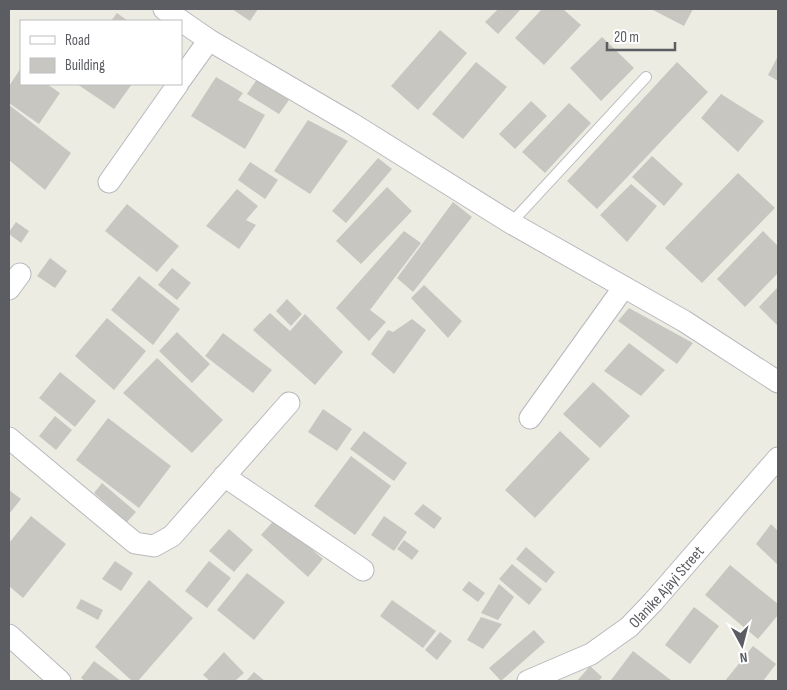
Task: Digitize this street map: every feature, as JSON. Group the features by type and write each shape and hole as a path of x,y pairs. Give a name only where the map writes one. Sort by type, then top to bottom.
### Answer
{"street":[{"path":"164,9 180,20"},
{"path":"182,21 209,40 351,123 511,223 684,322 778,382"},
{"path":"182,78 209,40"},
{"path":"109,182 177,85"},
{"path":"530,418 624,287"},
{"path":"9,438 134,543 154,546 172,536 289,403"},
{"name":"Olanike Ajayi Street","path":"528,681 591,654 629,627 778,458"},
{"path":"224,476 363,570"},
{"path":"9,635 60,681"}],"lane":[{"path":"511,223 646,77"}],"building":[{"path":"232,9 258,9 250,21"},
{"path":"498,9 521,9 498,34 485,22"},
{"path":"542,9 563,9 581,25 544,65 515,38"},
{"path":"651,9 693,9 684,26"},
{"path":"117,13 127,20 112,20"},
{"path":"440,30 467,53 418,110 391,86"},
{"path":"602,37 634,68 601,101 570,68"},
{"path":"778,56 778,81 768,75"},
{"path":"476,62 507,87 463,139 432,114"},
{"path":"677,62 708,92 597,209 567,181"},
{"path":"20,70 20,85 48,85 60,93 39,124 9,103 9,86"},
{"path":"216,77 243,93 238,100 265,115 245,149 191,116"},
{"path":"257,79 289,100 279,114 247,94"},
{"path":"78,85 131,85 114,109"},
{"path":"721,94 764,121 738,152 701,118"},
{"path":"531,101 547,116 515,149 499,134"},
{"path":"569,103 591,123 545,173 522,152"},
{"path":"9,105 71,153 45,190 9,160"},
{"path":"308,120 348,141 310,194 274,171"},
{"path":"652,156 683,184 664,206 632,177"},
{"path":"378,158 392,169 346,223 332,211"},
{"path":"250,162 278,180 265,199 238,180"},
{"path":"738,173 775,208 702,283 665,248"},
{"path":"631,184 657,206 627,242 600,215"},
{"path":"387,187 412,211 361,264 336,241"},
{"path":"237,189 258,206 246,220 256,225 239,249 206,226"},
{"path":"453,202 472,217 413,292 397,278"},
{"path":"127,204 179,246 157,272 105,231"},
{"path":"16,222 29,231 21,243 9,234"},
{"path":"404,231 421,243 370,310 386,322 369,341 336,308"},
{"path":"763,231 778,246 778,273 745,307 717,279"},
{"path":"50,258 67,271 55,288 37,276"},
{"path":"172,268 191,283 177,300 158,285"},
{"path":"139,276 180,309 153,345 111,310"},
{"path":"424,285 462,321 448,338 411,298"},
{"path":"778,287 778,326 759,307"},
{"path":"287,299 302,314 291,326 276,311"},
{"path":"629,308 693,343 677,364 618,321"},
{"path":"270,313 290,331 305,314 343,352 315,385 253,330"},
{"path":"107,318 146,351 114,390 75,356"},
{"path":"412,319 426,330 394,374 371,354 388,330 393,332"},
{"path":"177,332 210,364 192,383 159,351"},
{"path":"223,333 272,370 253,393 205,356"},
{"path":"629,343 665,370 641,396 604,371"},
{"path":"157,358 223,420 192,453 123,393"},
{"path":"60,372 96,401 75,427 39,398"},
{"path":"593,382 630,416 600,448 563,414"},
{"path":"323,409 352,429 337,451 308,432"},
{"path":"55,416 72,430 56,450 39,436"},
{"path":"108,418 171,466 139,508 76,460"},
{"path":"364,431 407,463 394,481 350,449"},
{"path":"560,431 590,459 535,518 505,490"},
{"path":"351,456 391,486 355,535 314,506"},
{"path":"102,483 136,512 127,522 94,493"},
{"path":"9,490 21,499 9,514"},
{"path":"423,504 442,518 434,529 414,514"},
{"path":"31,516 66,544 23,598 9,586 9,543"},
{"path":"384,516 407,532 394,551 371,535"},
{"path":"276,518 323,559 308,577 261,535"},
{"path":"771,524 778,531 778,565 756,544"},
{"path":"229,529 253,550 234,572 209,551"},
{"path":"404,540 419,551 412,560 397,549"},
{"path":"526,547 555,572 546,583 516,559"},
{"path":"115,561 133,573 121,591 102,579"},
{"path":"209,561 231,578 207,608 185,591"},
{"path":"512,564 542,589 529,605 499,579"},
{"path":"730,565 778,604 778,615 758,639 705,595"},
{"path":"247,573 285,602 254,640 217,610"},
{"path":"149,580 193,618 138,681 132,681 95,647"},
{"path":"469,581 485,593 478,602 462,590"},
{"path":"499,584 514,597 498,620 481,613"},
{"path":"81,599 103,610 98,620 76,608"},
{"path":"392,600 436,631 423,648 380,616"},
{"path":"694,607 719,626 690,664 665,645"},
{"path":"481,617 502,624 483,649 467,640"},
{"path":"534,630 545,642 501,681 489,668"},
{"path":"440,632 452,641 437,660 425,650"},
{"path":"753,646 776,664 763,681 725,681"},
{"path":"633,651 672,681 611,680"},
{"path":"224,652 244,673 235,681 210,681 203,675"},
{"path":"94,661 121,681 85,681 81,678"},
{"path":"590,666 602,677 599,681 577,681"},
{"path":"254,672 265,681 246,681"}]}
